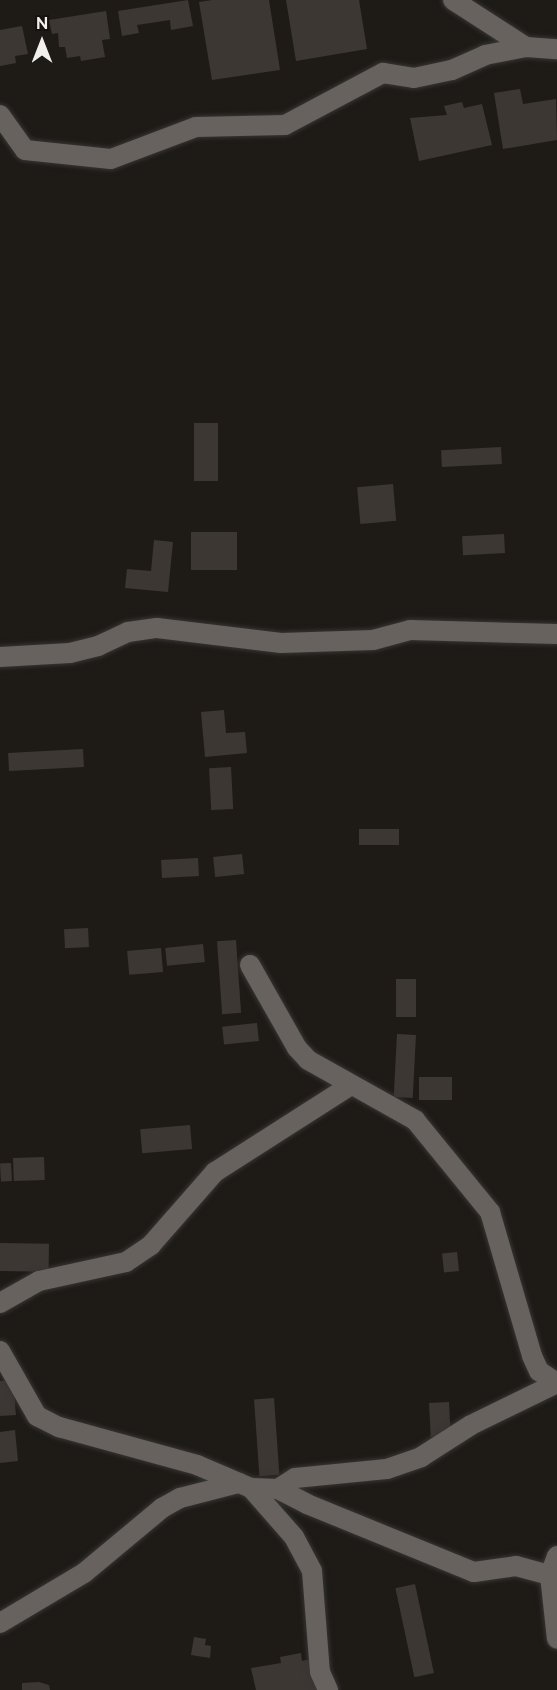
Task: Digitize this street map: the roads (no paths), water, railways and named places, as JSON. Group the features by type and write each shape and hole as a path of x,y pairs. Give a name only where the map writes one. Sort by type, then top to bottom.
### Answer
{"street":[{"path":"453,0 526,47"},
{"path":"0,115 25,150 111,159 196,127 285,125 383,73 414,78 526,47 557,49"},
{"path":"0,657 70,653 98,646 128,632 157,628 281,643 373,640 410,630 557,634"},
{"path":"250,965 297,1048 308,1060 415,1120 490,1212 532,1356 539,1371 557,1383"},
{"path":"0,1303 39,1281 126,1262 151,1245 215,1172 351,1085"},
{"path":"0,1351 37,1416 143,1452 197,1465 245,1485 278,1489 474,1572 516,1566 550,1575"},
{"path":"278,1489 295,1478 387,1469 421,1457 471,1425 557,1383"},
{"path":"0,1623 84,1573 162,1508 180,1498 245,1485"},
{"path":"245,1485 294,1537 312,1571 320,1672 328,1690"},
{"path":"557,1556 550,1575 557,1639"}]}
